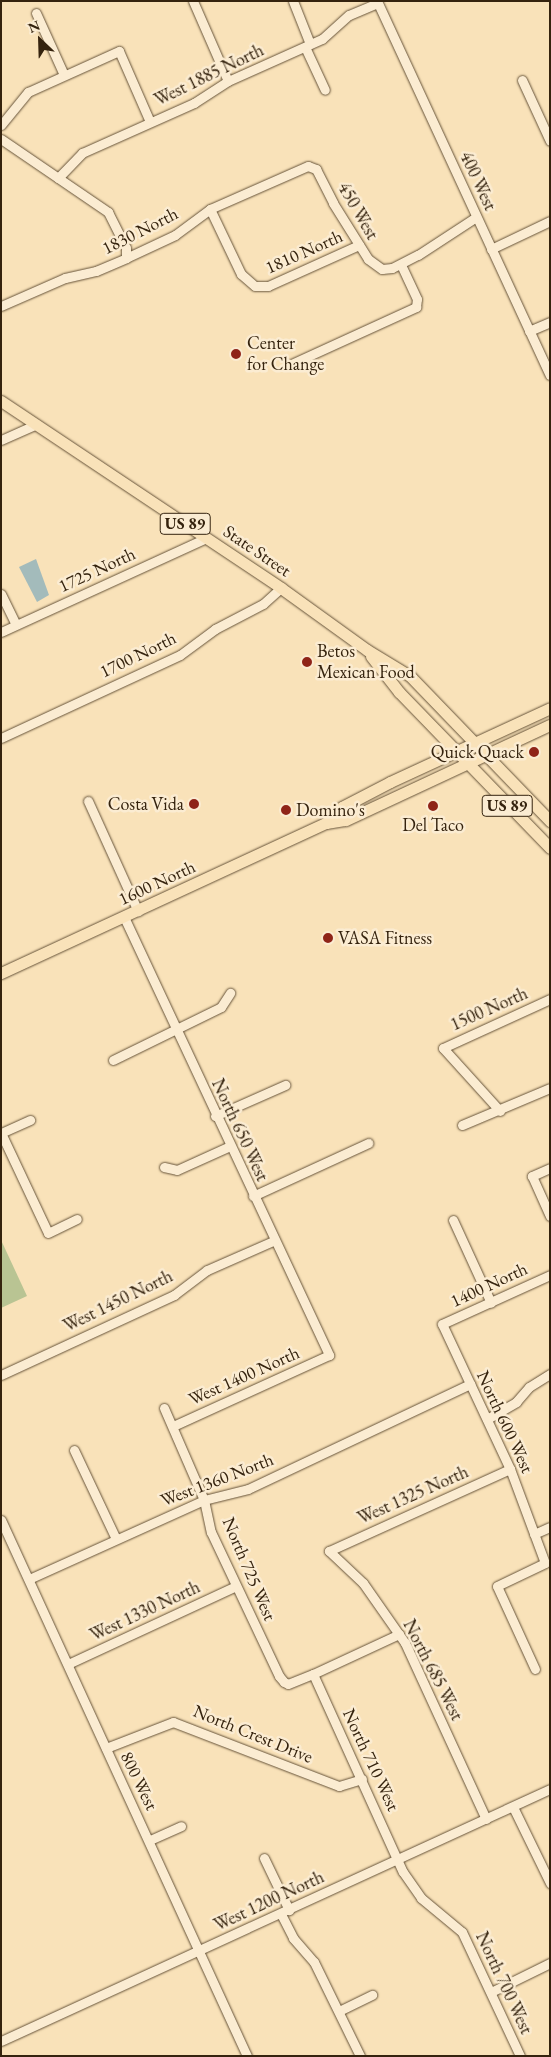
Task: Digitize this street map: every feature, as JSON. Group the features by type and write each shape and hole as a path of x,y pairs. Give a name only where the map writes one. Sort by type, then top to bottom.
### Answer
{"main road":[{"name":"State Street","path":"1,400 281,588 366,650 410,676 487,753 550,821"},
{"name":"State Street","path":"366,650 399,692 550,848"},
{"name":"1600 North","path":"326,823 342,807 456,751 550,708"},
{"name":"1600 North","path":"1,973 326,823 346,820 550,724"}],"street":[{"path":"193,1 228,81"},
{"path":"293,1 325,90"},
{"name":"West 1885 North","path":"58,178 82,153 194,103 228,81 322,39 350,15 377,2"},
{"name":"400 West","path":"377,2 550,375"},
{"path":"36,13 64,75"},
{"path":"1,125 28,92 119,51 150,122"},
{"path":"522,80 550,141"},
{"path":"1,138 108,212 126,248 126,258"},
{"name":"1830 North","path":"1,306 65,278 96,270 126,258 175,235 210,209 302,168 312,166 316,169"},
{"name":"450 West","path":"316,169 333,203 359,245 376,267 392,268 401,264"},
{"name":"1810 North","path":"210,209 240,274 261,287 359,245"},
{"path":"289,365 413,309 417,299 401,264 476,218"},
{"path":"491,249 550,221"},
{"path":"530,331 550,322"},
{"path":"1,440 37,424"},
{"name":"1725 North","path":"1,632 206,538"},
{"name":"1700 North","path":"1,738 180,655 214,629 263,604 281,588"},
{"path":"1,594 16,625"},
{"path":"88,801 138,911"},
{"name":"North 650 West","path":"124,917 273,1241 329,1355"},
{"path":"114,1060 221,1008 230,993"},
{"name":"1500 North","path":"500,1111 443,1048 550,999"},
{"path":"215,1116 285,1084"},
{"path":"462,1125 500,1111 550,1088"},
{"path":"30,1120 1,1133 48,1233 77,1219"},
{"path":"253,1196 368,1143"},
{"path":"164,1167 177,1170 230,1146"},
{"path":"550,1168 532,1176 550,1216"},
{"path":"453,1220 491,1302"},
{"name":"West 1450 North","path":"1,1374 174,1295 207,1270 273,1241"},
{"name":"1400 North","path":"442,1324 550,1275"},
{"name":"North 600 West","path":"442,1324 510,1469 545,1563 497,1586 535,1669"},
{"name":"West 1400 North","path":"173,1426 329,1355"},
{"path":"487,1419 516,1402 529,1387 550,1374"},
{"name":"West 1360 North","path":"29,1579 204,1500 248,1489 470,1384"},
{"name":"North 725 West","path":"164,1408 204,1500 211,1532 279,1676 288,1684 313,1674"},
{"path":"74,1450 116,1539"},
{"name":"West 1325 North","path":"329,1551 510,1469"},
{"name":"800 West","path":"1,1520 150,1840 247,2056"},
{"path":"534,1534 550,1527"},
{"name":"North 685 West","path":"329,1551 363,1583 399,1634 486,1819"},
{"name":"West 1330 North","path":"68,1664 236,1586"},
{"path":"313,1674 399,1634"},
{"name":"North 710 West","path":"313,1674 398,1860"},
{"name":"North Crest Drive","path":"106,1748 173,1722 339,1786 362,1779"},
{"name":"West 1200 North","path":"1,2041 199,1952 550,1789"},
{"path":"512,1806 550,1883"},
{"path":"150,1840 181,1826"},
{"path":"264,1858 293,1938 314,1962 360,2056"},
{"name":"North 700 West","path":"398,1860 420,1898 462,1932 520,2056"},
{"path":"490,1992 550,1963"},
{"path":"339,2011 372,1994"}],"green space":[{"path":"1,1240 27,1296 1,1308"}],"water":[{"path":"36,559 49,595 37,602 19,567"}],"place":[{"name":"Center for Change","path":"236,354"},
{"name":"Betos Mexican Food","path":"307,662"},
{"name":"Quick Quack","path":"534,752"},
{"name":"Costa Vida","path":"194,804"},
{"name":"Del Taco","path":"433,806"},
{"name":"Domino's","path":"286,810"},
{"name":"VASA Fitness","path":"328,938"}]}
